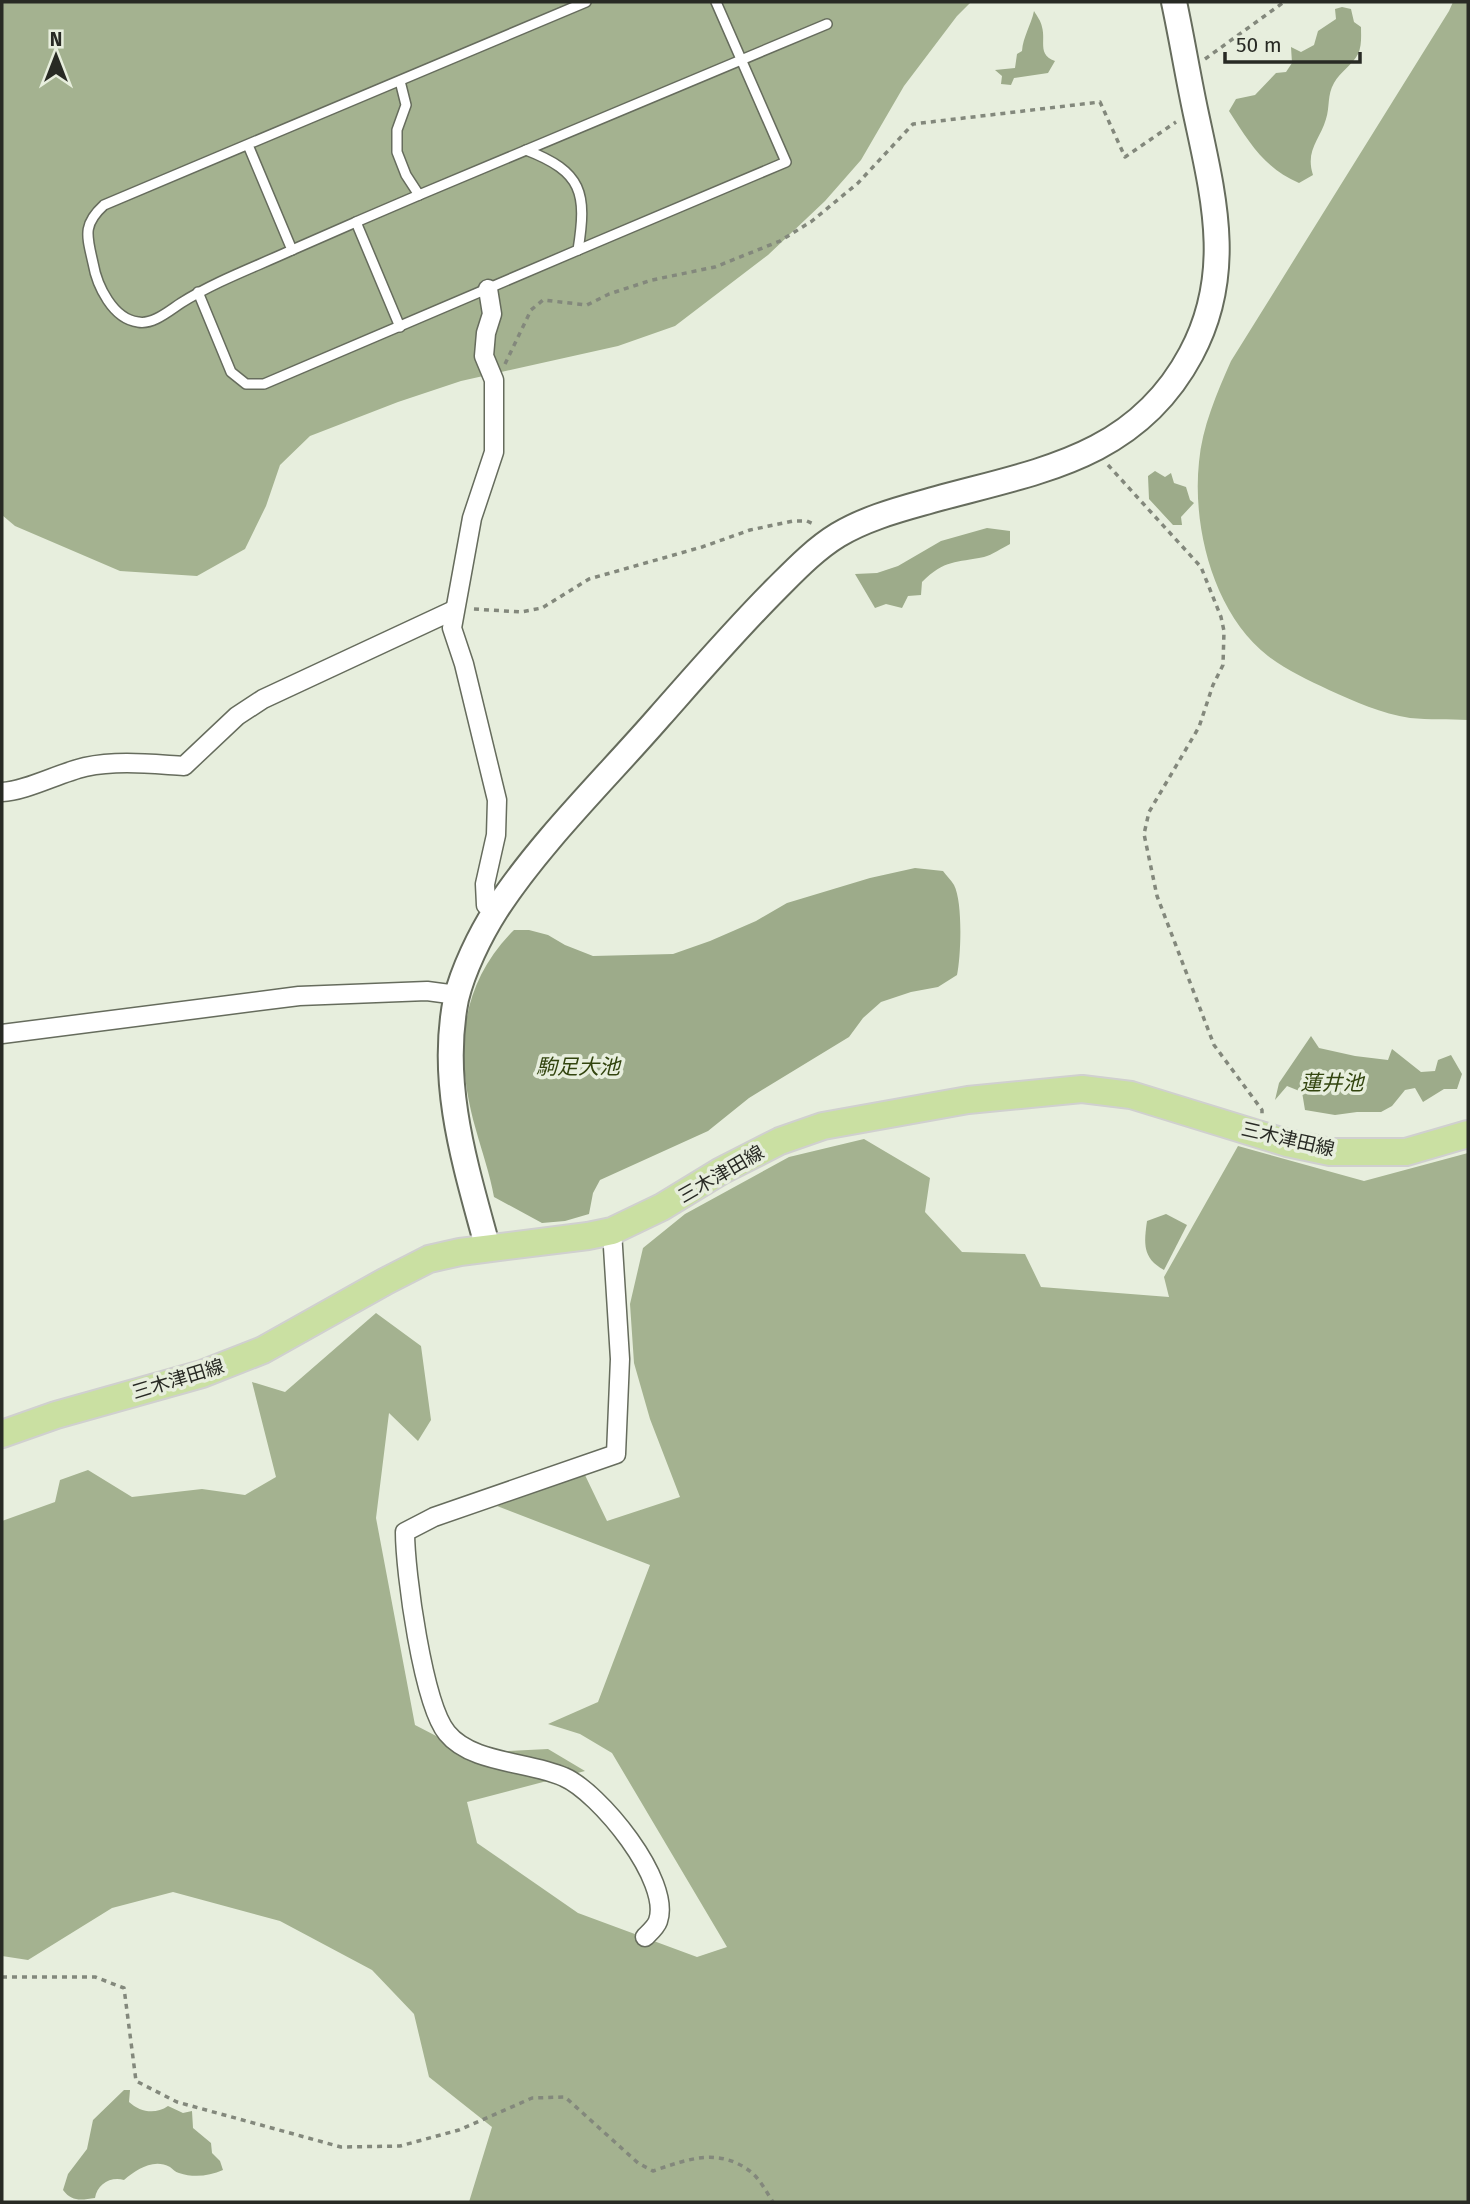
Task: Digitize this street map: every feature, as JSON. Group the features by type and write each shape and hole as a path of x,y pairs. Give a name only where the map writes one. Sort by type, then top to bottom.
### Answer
{"main road":[{"name":"三木津田線","path":"2,1434 56,1415 202,1374 263,1350 429,1259 612,1231 662,1207 721,1171 780,1141 823,1126 968,1100 1082,1088 1131,1095 1258,1135 1331,1152 1406,1152 1468,1134"}],"street":[{"path":"488,1249 458,1138 450,1077 451,1038 457,995 474,953 495,911 542,850 744,621 807,559 838,535 887,512 1032,474 1088,453 1133,426 1168,392 1193,351 1209,310 1217,269 1216,221 1211,178 1174,2"},
{"path":"488,289 492,314 486,333 484,356 494,380 494,452 472,518 452,628 464,664 497,800 496,835 485,884 486,905 495,911"},
{"path":"2,792 10,792 88,766 132,762 184,766 237,716 263,699 454,610"},
{"path":"2,1034 299,996 427,991 457,995"},
{"path":"612,1231 620,1359 616,1454 434,1517 405,1532 405,1560 415,1623 432,1699 444,1730 456,1743 493,1758 537,1767 565,1777 586,1789 616,1823 648,1870 660,1900 658,1922 645,1937"}],"lane":[{"path":"586,2 104,205 90,218 87,237 95,274 116,313 140,323 158,318 198,292 292,250 827,24"},
{"path":"198,292 231,372 246,384 264,383 786,162 716,2"},
{"path":"400,81 406,105 397,130 397,152 406,175 419,195"},
{"path":"248,145 292,250"},
{"path":"526,150 546,158 576,184 582,199 583,222 578,250"},
{"path":"356,222 400,327"}],"path":[{"path":"1188,69 1284,2"},
{"path":"494,380 511,353 531,310 543,300 587,305 609,293 652,280 715,267 780,241 812,221 858,184 913,124 1100,102 1125,156 1195,110"},
{"path":"1088,453 1112,468 1201,567 1223,624 1223,665 1213,685 1199,727 1149,812 1144,834 1157,896 1214,1045 1262,1110 1258,1135"},
{"path":"454,610 479,608 521,612 542,608 589,579 702,547 750,530 793,521 807,521 838,535"},
{"path":"2,1977 95,1977 124,1988 136,2081 177,2102 341,2147 400,2146 459,2130 532,2098 565,2097 638,2163 653,2171 685,2160 725,2157 753,2173 773,2202"}],"shaded area":[{"path":"2,2 971,2 957,16 904,86 861,160 825,201 768,255 675,326 618,346 461,381 310,436 280,465 266,506 245,549 197,576 120,571 15,526 2,515"},
{"path":"1453,2 1468,2 1468,720 1410,718 1379,710 1313,682 1268,656 1249,638 1233,617 1221,594 1204,541 1198,488 1203,436 1231,361"},
{"path":"864,1139 930,1178 925,1212 962,1252 1025,1254 1041,1287 1169,1297 1164,1277 1238,1146 1364,1181 1468,1153 1468,2202 469,2202 492,2127 429,2077 414,2014 372,1970 280,1921 173,1892 112,1908 28,1960 2,1956 2,1521 55,1502 60,1480 88,1470 132,1497 202,1489 245,1495 276,1477 252,1382 285,1392 376,1313 421,1346 431,1420 418,1441 389,1413 376,1518 415,1725 469,1753 548,1749 585,1771 467,1802 477,1843 578,1913 697,1957 727,1947 612,1753 580,1734 548,1724 598,1702 650,1565 497,1506 584,1473 607,1521 680,1497 650,1419 634,1363 630,1304 643,1248 685,1214 789,1157"}],"water":[{"path":"1335,9 1351,9 1354,22 1361,27 1360,48 1356,58 1334,83 1329,96 1326,119 1312,152 1313,175 1299,183 1267,162 1229,111 1236,99 1255,95 1276,73 1286,72 1292,63 1291,47 1301,52 1314,45 1318,31 1336,19"},
{"path":"1034,11 1043,32 1044,51 1055,61 1048,73 1014,78 1011,85 1001,84 1002,76 995,70 1015,68 1017,54 1022,51"},
{"path":"1155,471 1165,477 1171,473 1174,483 1186,487 1190,500 1194,503 1181,517 1182,525 1173,525 1149,499 1148,476"},
{"path":"987,528 1010,531 1010,544 987,556 951,563 937,569 922,582 921,595 908,596 902,608 886,604 875,608 855,574 877,573 898,566 941,541"},
{"name":"駒足大池","path":"915,868 943,871 954,885 960,916 957,975 938,987 881,1002 863,1018 849,1037 749,1098 708,1131 600,1180 593,1193 589,1214 565,1221 542,1223 494,1197 469,1103 464,1050 471,999 481,975 495,952 514,930 529,930 548,935 593,956 673,954 756,921 787,903 870,878"},
{"name":"蓮井池","path":"1311,1036 1319,1048 1355,1056 1388,1060 1392,1049 1421,1072 1435,1071 1438,1060 1451,1055 1462,1074 1457,1089 1444,1089 1423,1102 1415,1088 1405,1090 1392,1106 1381,1112 1335,1115 1305,1110 1302,1092 1287,1086 1275,1100 1279,1083"},
{"path":"1166,1214 1187,1225 1164,1270 1148,1255 1145,1236 1147,1221"},
{"path":"124,2090 130,2090 129,2102 143,2110 158,2111 168,2106 183,2113 192,2111 193,2128 211,2143 212,2153 220,2161 223,2170 196,2176 178,2173 170,2167 157,2164 139,2169 124,2180 105,2182 95,2198 77,2199 66,2194 63,2190 68,2174 87,2149 93,2120"}]}
